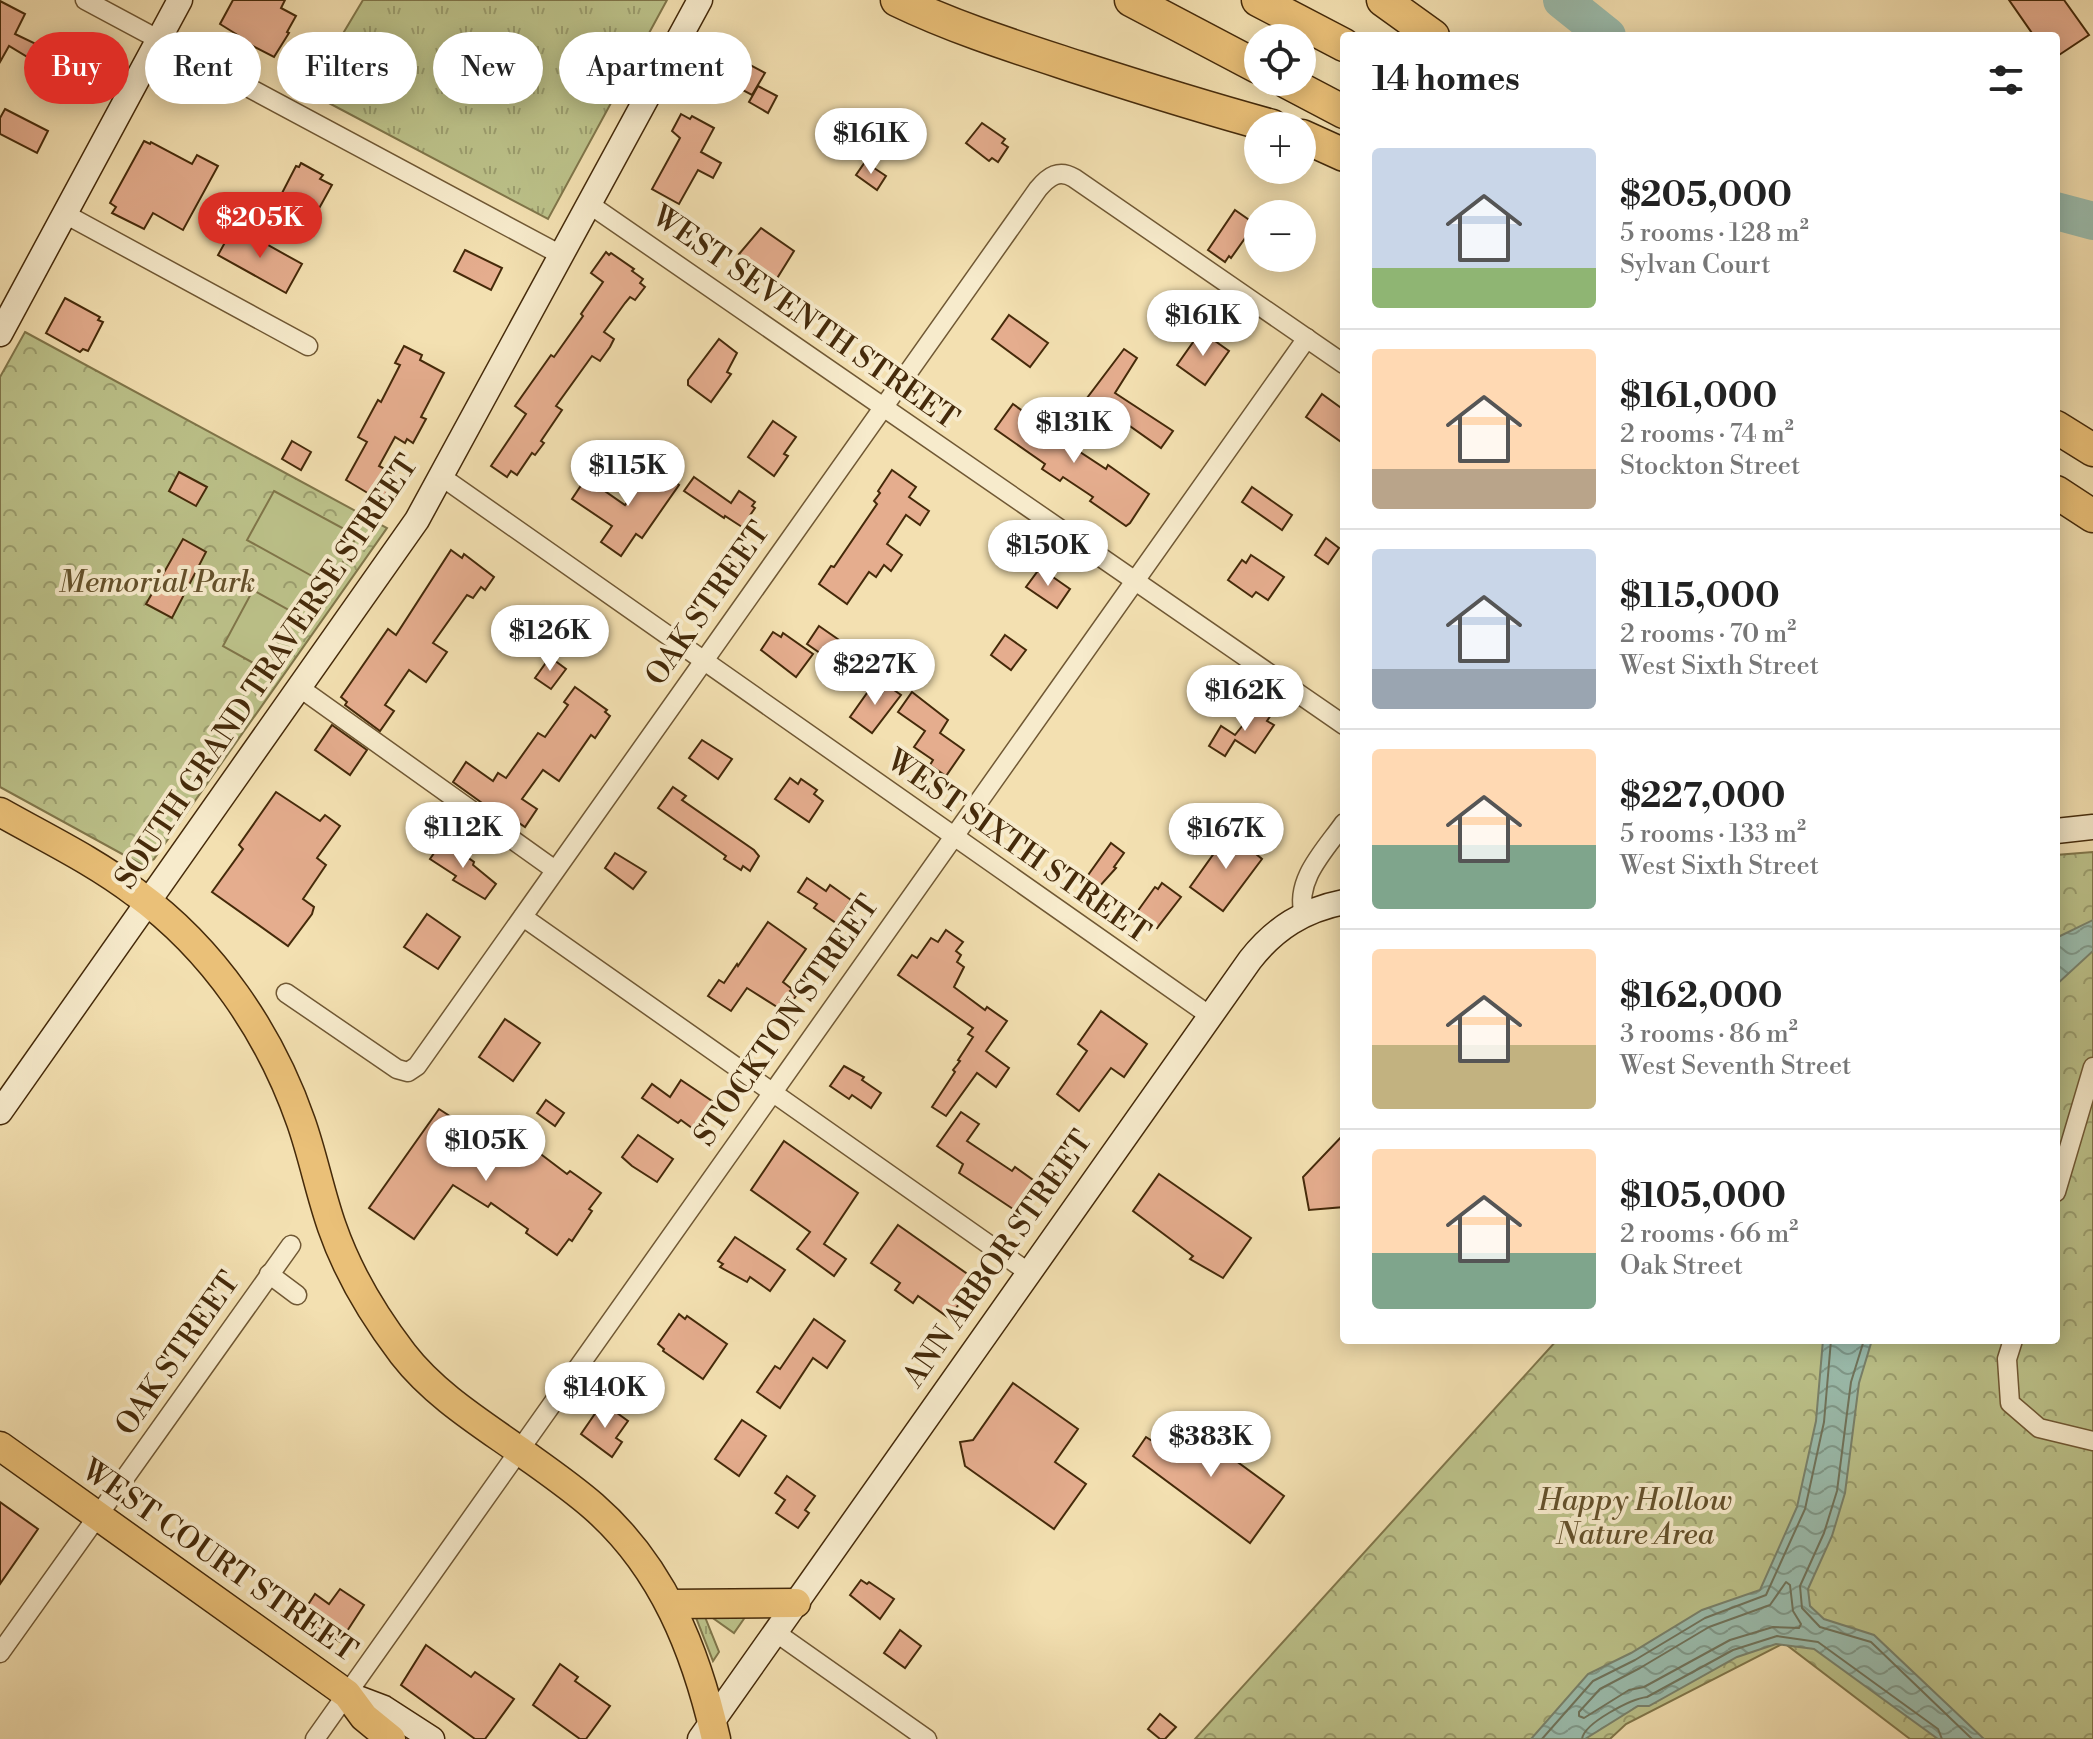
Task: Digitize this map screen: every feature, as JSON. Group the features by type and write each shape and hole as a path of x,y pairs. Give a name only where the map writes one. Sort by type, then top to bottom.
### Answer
{"highway":[{"path":"897,0 947,23 1005,44 1244,118"},
{"path":"1131,0 1244,60"},
{"path":"1258,0 1340,43"},
{"path":"1383,0 1427,32"},
{"path":"1314,96 1340,110"},
{"path":"1316,142 1340,153"},
{"path":"2060,429 2093,450"},
{"path":"2060,495 2093,516"}],"main road":[{"path":"163,32 180,0"},
{"name":"SOUTH GRAND TRAVERSE STREET","path":"0,1112 408,534 442,477 700,0"},
{"path":"0,334 145,65"},
{"path":"0,812 90,862 149,902 181,930 215,969 267,1044 301,1123 341,1250 362,1292 390,1336 430,1384 576,1492 609,1522 644,1562 670,1604 693,1655 709,1733"},
{"path":"2060,831 2093,827"},
{"name":"ANN ARBOR STREET","path":"709,1733 775,1632 1209,1015 1263,944 1287,923 1304,914 1340,903"},
{"name":"WEST COURT STREET","path":"0,1446 347,1694 364,1717 391,1739"},
{"path":"670,1604 796,1603"},
{"path":"347,1694 384,1708 432,1739"}],"street":[{"path":"85,0 146,32"},
{"path":"261,94 561,255"},
{"name":"OAK STREET","path":"286,993 393,1067 402,1072 410,1071 428,1051 1038,189 1057,174 1064,173 1074,178 1307,338"},
{"name":"WEST SEVENTH STREET","path":"589,204 1340,722"},
{"path":"65,214 308,346"},
{"path":"1307,338 1340,361"},
{"name":"STOCKTON STREET","path":"315,1739 1307,338"},
{"name":"WEST SIXTH STREET","path":"442,477 1209,1015"},
{"path":"300,688 555,870"},
{"path":"1304,914 1302,893 1306,879 1340,829"},
{"path":"523,917 1028,1272"},
{"path":"2060,1178 2093,1067"},
{"name":"OAK STREET","path":"0,1653 291,1245"},
{"path":"269,1274 297,1295"},
{"path":"2012,1344 2007,1359 2010,1403 2039,1428 2093,1441"},
{"path":"775,1632 927,1739"}],"green space":[{"path":"363,0 667,0 650,32 559,32 559,104 610,104 548,219 331,104 417,104 417,32 344,32"},
{"name":"Memorial Park","path":"25,332 387,528 154,859 144,866 0,787 0,377"},
{"path":"274,491 357,536 330,586 247,540"},
{"path":"253,590 294,613 264,669 223,646"},
{"name":"Happy Hollow Nature Area","path":"2093,852 2093,1739 1910,1739 1784,1643 1626,1724 1610,1739 1195,1739 1553,1344 2060,1344 2060,855"},
{"path":"748,1613 734,1633 710,1616"},
{"path":"695,1615 705,1617 719,1652 713,1661"}],"water":[{"path":"2093,920 2093,951 2060,981 2060,936"},
{"path":"1823,1344 1871,1344 1859,1383 1845,1493 1832,1536 1808,1589 1810,1606 1824,1619 1874,1635 1984,1739 1938,1739 1814,1649 1776,1644 1737,1657 1649,1706 1638,1706 1585,1739 1531,1739 1588,1674 1631,1653 1702,1610 1760,1590 1797,1507 1816,1421"}],"building":[{"path":"233,0 285,0 281,8 296,16 287,32 277,32 277,52 274,57 261,50 261,32 233,32 220,24"},
{"path":"2009,0 2064,0 2089,35 2060,54 2060,32 2031,32"},
{"path":"0,1 25,14 15,34 24,38 24,55 9,46 0,62"},
{"path":"752,66 765,73 752,95"},
{"path":"758,86 777,96 768,113 752,104"},
{"path":"5,109 48,131 37,153 0,134 0,118"},
{"path":"681,114 690,119 692,116 714,128 701,152 721,163 713,178 698,170 679,204 652,189 680,138 672,131"},
{"path":"982,123 1005,139 1002,143 1008,147 998,162 992,158 989,161 966,143"},
{"path":"144,141 192,164 197,155 218,166 183,230 153,213 144,229 112,213 116,207 110,203"},
{"path":"865,162 886,176 877,190 856,175"},
{"path":"301,163 323,175 320,179 332,185 316,214 281,195 296,166 299,167"},
{"path":"1235,210 1244,216 1244,240 1231,258 1229,256 1225,262 1208,250"},
{"path":"234,226 302,264 286,293 218,255"},
{"path":"761,228 794,251 776,280 739,254"},
{"path":"465,250 502,268 491,290 454,271"},
{"path":"606,252 634,269 632,271 643,279 640,283 645,287 635,300 630,297 604,332 614,339 600,361 592,356 556,406 562,410 541,441 544,443 535,455 532,453 517,475 511,471 507,477 491,466 526,414 515,406 583,316 581,314 603,282 591,273"},
{"path":"65,298 100,317 98,320 103,322 88,351 83,349 80,352 46,333"},
{"path":"1009,315 1048,343 1030,367 992,339"},
{"path":"1201,331 1229,351 1205,385 1177,365"},
{"path":"719,339 737,353 727,372 731,374 711,402 688,385 688,380"},
{"path":"404,346 422,355 420,360 444,373 421,417 426,419 413,443 407,439 405,443 395,437 379,466 385,469 382,475 393,480 385,496 374,490 371,495 346,480 367,442 358,437 400,365 395,363"},
{"path":"1124,349 1137,358 1115,393 1173,431 1161,448 1107,410 1104,415 1084,402"},
{"path":"1322,394 1340,407 1340,441 1306,417"},
{"path":"1013,404 1038,422 1041,418 1077,444 1074,448 1106,469 1108,465 1149,494 1130,523 1126,526 1090,501 1093,497 1063,477 1060,481 1042,469 1045,464 995,429"},
{"path":"773,421 796,437 774,476 748,457"},
{"path":"292,441 311,452 301,470 282,459"},
{"path":"652,466 679,485 642,538 636,534 621,556 601,542 612,526 572,499 586,478 625,505"},
{"path":"892,470 916,487 909,497 929,511 920,525 906,515 887,544 902,555 891,571 884,565 876,577 869,572 847,604 819,584 877,504 874,501 880,493 878,491"},
{"path":"179,472 207,487 196,506 169,491"},
{"path":"694,477 731,503 739,491 755,502 752,506 755,508 742,527 684,491"},
{"path":"1252,487 1292,515 1282,530 1242,502"},
{"path":"1326,538 1339,548 1328,564 1315,555"},
{"path":"183,539 206,552 172,618 146,604"},
{"path":"451,550 462,558 464,554 494,577 485,590 481,587 473,598 467,595 433,643 447,652 426,682 409,670 385,705 394,711 380,731 345,705 347,702 341,697 388,629 396,635"},
{"path":"1251,555 1284,577 1268,600 1256,592 1252,597 1228,580 1242,560 1246,563"},
{"path":"1040,568 1070,589 1057,608 1026,587"},
{"path":"819,626 842,642 830,660 807,644"},
{"path":"773,632 781,637 783,633 813,654 796,677 761,650"},
{"path":"1005,635 1026,650 1011,670 991,655"},
{"path":"550,657 566,669 551,689 535,678"},
{"path":"887,685 901,695 872,733 850,717 872,686 882,693"},
{"path":"575,687 607,710 605,712 610,716 595,738 591,735 559,781 543,770 522,799 537,809 525,827 516,821 507,821 453,782 466,762 493,781 498,773 506,778 538,733 545,737 568,705 564,702"},
{"path":"912,692 948,720 940,733 964,750 946,776 930,765 933,760 914,747 925,731 898,712"},
{"path":"1258,706 1271,715 1267,721 1274,725 1255,753 1235,740 1225,756 1209,746 1221,726 1235,735"},
{"path":"332,725 367,750 350,775 315,750"},
{"path":"702,740 732,759 718,779 689,758"},
{"path":"790,778 798,784 801,779 817,790 814,794 823,801 809,822 775,799"},
{"path":"673,787 686,796 682,800 754,850 759,856 750,871 743,866 741,870 724,859 726,856 658,808"},
{"path":"276,792 320,821 325,815 340,826 317,858 326,865 303,899 314,907 312,914 288,946 212,892 243,849 239,845"},
{"path":"1227,830 1262,859 1223,911 1190,887"},
{"path":"443,840 474,862 473,865 496,884 485,899 453,880 456,876 430,859"},
{"path":"1111,843 1124,853 1116,868 1099,887 1086,878"},
{"path":"615,853 646,872 633,889 605,868"},
{"path":"807,878 826,891 830,885 851,900 836,923 814,908 817,904 798,892"},
{"path":"1162,883 1181,897 1157,928 1137,912 1155,887 1158,889"},
{"path":"427,914 460,937 438,969 404,947"},
{"path":"768,922 806,949 783,982 796,996 785,1012 747,988 731,1011 708,996 719,980 724,983 738,966"},
{"path":"946,930 963,942 956,951 961,955 957,962 964,967 954,987 985,1010 987,1007 1007,1021 986,1051 1009,1068 996,1087 977,1073 946,1116 932,1107 955,1072 953,1070 958,1060 973,1037 968,1034 973,1028 898,975 912,955 917,958 931,938 938,942"},
{"path":"1101,1011 1147,1044 1124,1077 1111,1068 1079,1111 1057,1094 1087,1051 1078,1044"},
{"path":"505,1019 540,1043 513,1081 479,1057"},
{"path":"844,1066 864,1077 862,1080 881,1093 871,1108 852,1095 849,1099 830,1086"},
{"path":"681,1080 712,1101 692,1128 681,1120 678,1123 642,1098 652,1084 670,1097"},
{"path":"546,1100 564,1113 555,1126 537,1113"},
{"path":"439,1109 479,1135 481,1132 490,1138 501,1124 567,1174 570,1171 601,1193 572,1241 569,1239 557,1255 526,1233 528,1229 491,1203 488,1207 453,1185 414,1239 369,1208"},
{"path":"961,1112 979,1124 967,1141 1012,1171 1015,1167 1036,1182 1019,1207 1016,1205 1013,1209 959,1173 963,1164 937,1146"},
{"path":"638,1135 673,1159 657,1182 622,1157"},
{"path":"1340,1138 1340,1207 1309,1210 1303,1177"},
{"path":"784,1141 858,1193 824,1244 846,1259 834,1276 797,1249 810,1232 751,1190"},
{"path":"1159,1174 1251,1238 1223,1278 1190,1259 1193,1256 1133,1211"},
{"path":"898,1225 976,1280 949,1318 918,1296 913,1303 895,1290 900,1283 871,1263"},
{"path":"735,1237 785,1270 770,1291 750,1277 747,1282 720,1267 723,1264 718,1261"},
{"path":"679,1314 685,1319 687,1316 727,1344 703,1379 663,1351 658,1344"},
{"path":"814,1319 845,1341 827,1368 813,1358 780,1408 757,1392 775,1366 780,1369"},
{"path":"1013,1383 1078,1429 1055,1462 1086,1484 1054,1529 965,1466 960,1442 973,1440"},
{"path":"601,1405 606,1405 628,1421 616,1438 622,1442 612,1457 581,1434"},
{"path":"1176,1417 1284,1496 1250,1543 1133,1456 1146,1437 1157,1444"},
{"path":"742,1420 766,1436 739,1476 715,1459"},
{"path":"787,1476 815,1496 805,1510 809,1513 798,1528 776,1513 785,1500 775,1493"},
{"path":"0,1502 38,1529 0,1584"},
{"path":"861,1580 894,1599 880,1619 850,1595"},
{"path":"340,1589 364,1605 340,1642 300,1617 315,1594 329,1604"},
{"path":"900,1630 921,1646 905,1668 884,1653"},
{"path":"426,1645 471,1677 475,1672 514,1699 485,1739 475,1739 401,1685"},
{"path":"560,1664 578,1677 575,1681 610,1706 586,1739 580,1739 533,1705"},
{"path":"1160,1714 1176,1727 1165,1739 1160,1739 1148,1729"}],"waterway":[{"path":"1562,0 1602,32"},
{"path":"2060,212 2093,221"}]}
